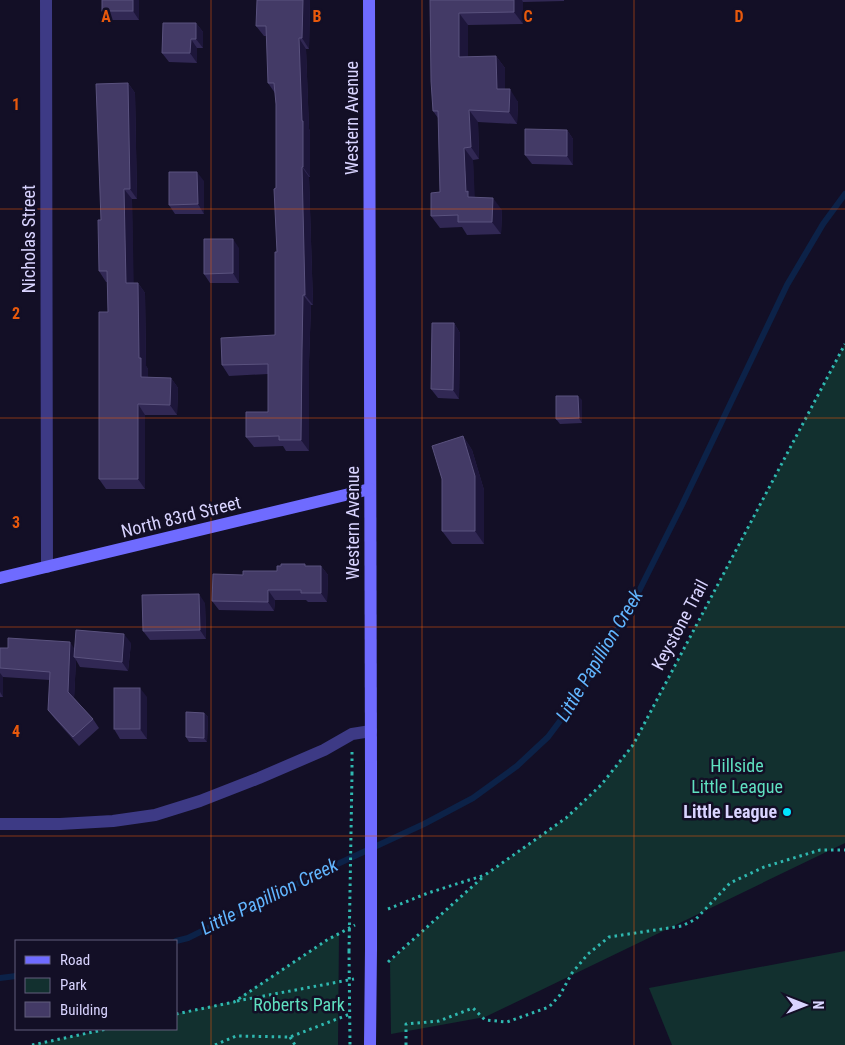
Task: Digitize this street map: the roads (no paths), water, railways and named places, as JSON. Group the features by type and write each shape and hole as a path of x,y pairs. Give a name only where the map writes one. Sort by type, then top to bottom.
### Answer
{"street":[{"name":"Nicholas Street","path":"46,0 47,567"},
{"name":"Western Avenue","path":"369,0 370,1045"},
{"name":"North 83rd Street","path":"0,578 370,489"},
{"path":"0,824 60,824 113,821 155,814 209,798 316,753 352,734 371,731"}],"waterway":[{"name":"Little Papillion Creek","path":"178,940 188,938 331,867 424,824 473,798 517,766 548,737 575,701 637,595 787,285 823,224 845,194"},
{"name":"Little Papillion Creek","path":"0,978 15,976"}],"place":[{"name":"Little League","path":"787,812"}],"park label":[{"name":"Hillside Little League","path":"737,776"},
{"name":"Roberts Park","path":"299,1005"}]}
